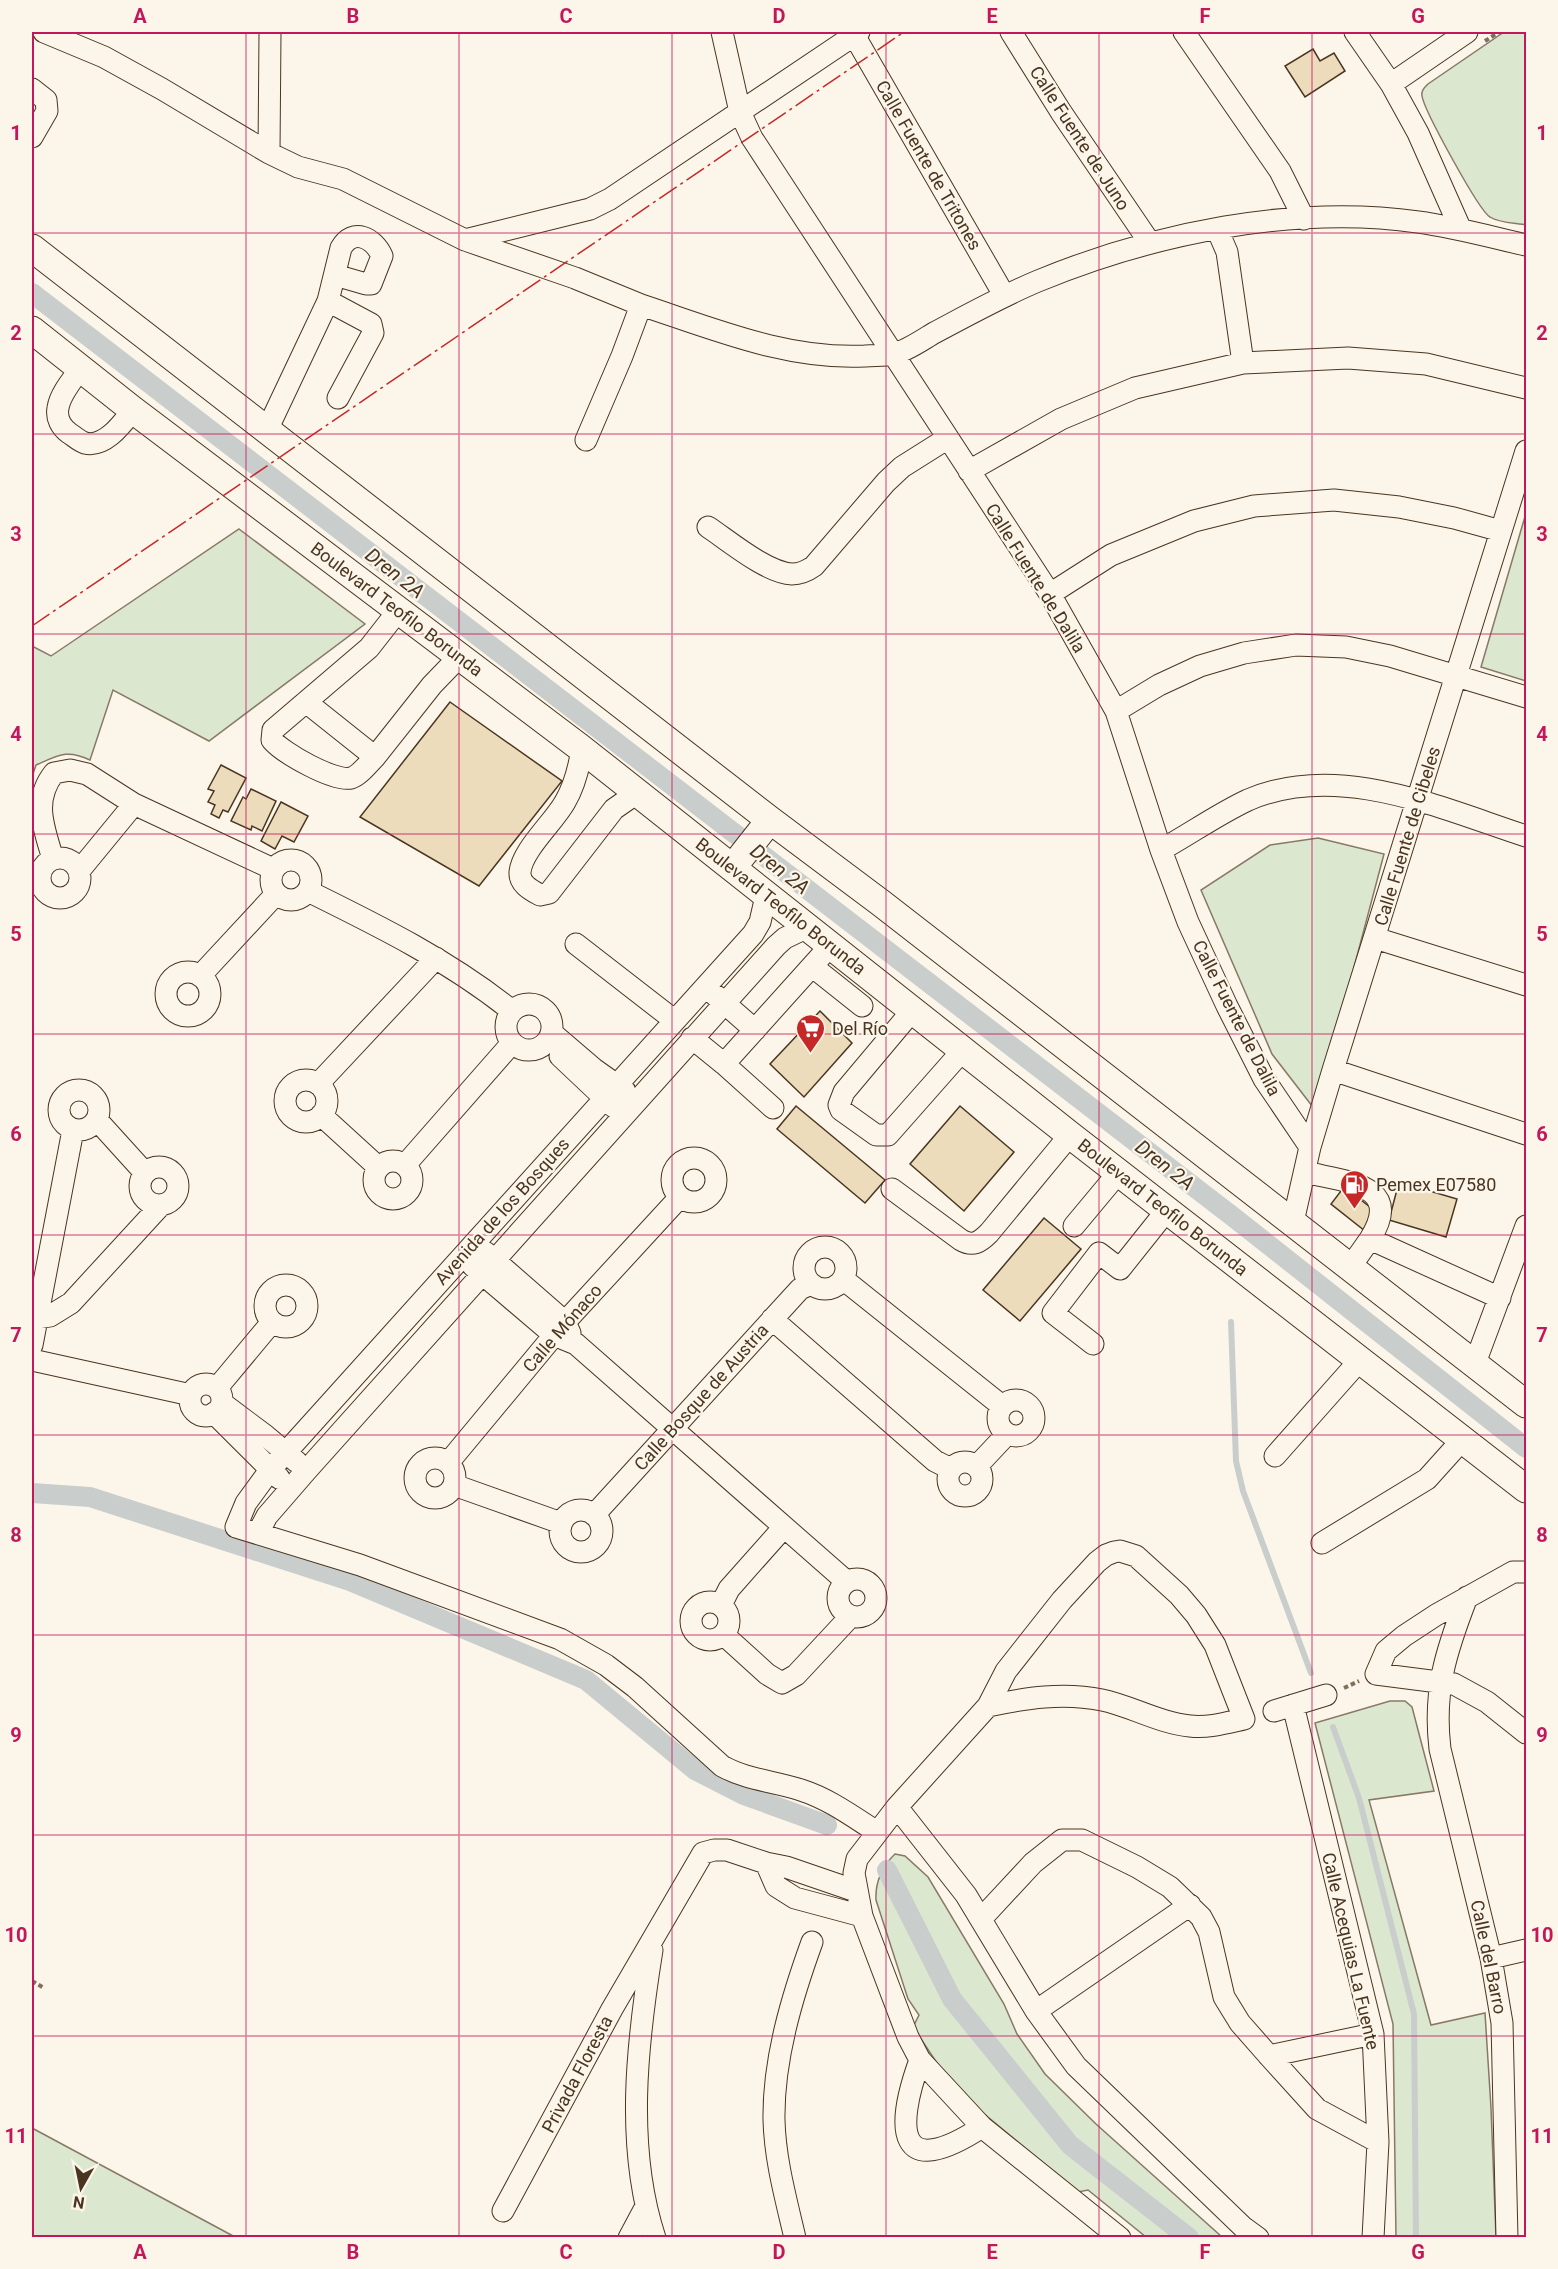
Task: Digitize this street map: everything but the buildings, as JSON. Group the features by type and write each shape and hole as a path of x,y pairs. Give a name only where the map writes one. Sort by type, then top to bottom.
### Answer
{"main road":[{"path":"32,248 267,430 765,826 881,903 1527,1404"},
{"name":"Boulevard Teofilo Borunda","path":"32,330 133,410 398,612 460,656 637,793 737,862 766,896 831,945 1070,1136 1527,1489"},
{"path":"737,862 765,826"}],"street":[{"path":"44,32 123,68 269,153 298,167 343,179 465,240 754,343 797,352 839,357 894,354 1004,295 1067,269 1150,243 1217,229 1304,219 1347,217 1417,221 1527,245"},
{"path":"269,153 270,32"},
{"name":"Calle Fuente de Dalila","path":"722,32 740,112 766,162 1050,594 1116,711 1161,850 1188,922 1264,1079 1310,1147"},
{"name":"Calle Fuente de Juno","path":"1011,32 1061,112 1150,243"},
{"path":"1184,32 1280,171 1304,219"},
{"path":"1355,32 1391,84 1418,133 1461,230"},
{"path":"1391,84 1467,32"},
{"path":"465,240 590,209 610,200 856,33"},
{"name":"Calle Fuente de Tritones","path":"856,33 1004,295"},
{"path":"32,89 46,100 47,111 32,136"},
{"path":"1217,229 1227,252 1244,363"},
{"path":"267,430 328,301 335,275"},
{"path":"328,301 371,324 374,328 374,333 338,398"},
{"path":"586,440 622,356 641,304"},
{"path":"969,471 1061,419 1135,388 1244,363 1348,358 1426,364 1527,388"},
{"path":"81,368 65,391 58,408 59,420 63,428 82,442 99,442 116,430 133,410"},
{"path":"708,527 766,565 783,573 804,572 814,566 886,482 902,467 948,438"},
{"name":"Calle Fuente de Cibeles","path":"1293,1222 1310,1147 1333,1070 1527,451"},
{"path":"1050,594 1111,555 1194,521 1254,506 1334,500 1399,507 1454,518 1501,531"},
{"path":"398,612 376,642 273,730 272,740 277,746 319,771 353,778 375,757 432,685 460,656"},
{"path":"1116,711 1159,685 1200,666 1244,653 1296,645 1346,646 1390,656 1527,697"},
{"path":"306,702 375,757"},
{"path":"582,749 579,771 565,802 524,860 520,873 522,883 530,890 540,895 549,892 614,809 637,793"},
{"path":"53,859 43,826 41,801 45,784 54,773 70,770 87,774 134,804 273,869"},
{"path":"1161,850 1249,800 1292,787 1334,784 1417,801 1527,836"},
{"path":"79,871 134,804"},
{"path":"53,859 69,860 79,871 80,885 70,896 62,898 48,895 43,890 40,875 42,868 53,859"},
{"path":"286,860 301,862 306,866 311,877 308,891 294,900 287,900 276,894 270,883 273,869 286,860"},
{"path":"308,891 436,958 486,989 512,1011"},
{"path":"200,976 276,894"},
{"name":"Avenida de los Bosques","path":"766,896 760,922 753,933 270,1470 246,1503 236,1527 258,1533 267,1516 290,1489 724,1002 776,946 785,938 808,927"},
{"path":"1375,938 1527,985"},
{"path":"576,944 674,1020"},
{"path":"724,1064 831,945"},
{"path":"318,1084 436,958"},
{"path":"813,967 862,1006"},
{"path":"843,991 860,969"},
{"path":"705,985 755,1030"},
{"path":"525,1004 541,1006 551,1017 550,1038 536,1050 523,1050 512,1043 506,1031 506,1024 512,1011 525,1004"},
{"path":"912,1011 844,1092 838,1105 841,1110 876,1135 888,1135 963,1050"},
{"path":"550,1038 594,1070 609,1091"},
{"path":"550,1038 631,1108"},
{"path":"693,1038 772,1108"},
{"path":"405,1165 512,1043"},
{"path":"1333,1070 1527,1134"},
{"path":"304,1080 318,1084 327,1099 325,1110 321,1115 309,1122 301,1121 289,1113 286,1107 287,1092 291,1086 304,1080"},
{"path":"81,1090 94,1095 100,1107 97,1120 87,1130 73,1130 63,1122 58,1109 63,1097 68,1093 81,1090"},
{"path":"321,1115 378,1167"},
{"path":"97,1120 145,1173"},
{"path":"32,1345 73,1130"},
{"path":"892,1189 961,1240 968,1244 976,1244 989,1233 1070,1136"},
{"path":"394,1160 405,1165 412,1176 410,1190 399,1198 392,1199 379,1193 375,1187 375,1173 378,1167 394,1160"},
{"path":"37,1318 50,1316 71,1303 161,1205 176,1195 176,1178 167,1170 155,1168 145,1173 140,1183 142,1194 150,1202 161,1205"},
{"path":"1074,1226 1119,1172"},
{"path":"1305,1172 1361,1186 1375,1194 1380,1201 1380,1221 1351,1266"},
{"name":"Calle Mónaco","path":"448,1463 559,1328 680,1197"},
{"path":"1093,1344 1053,1313 1099,1253 1120,1269 1167,1210"},
{"path":"1475,1363 1527,1226"},
{"path":"1370,1239 1500,1298"},
{"path":"821,1247 833,1248 844,1258 846,1267 840,1284 826,1289 811,1284 804,1274 808,1254 821,1247"},
{"path":"468,1249 847,1582"},
{"path":"843,1278 1002,1406"},
{"name":"Calle Bosque de Austria","path":"594,1515 800,1289 811,1284"},
{"path":"772,1319 935,1461 951,1469"},
{"path":"218,1401 272,1322"},
{"path":"32,1360 190,1395 197,1386 212,1385 218,1401 270,1470 290,1489"},
{"path":"1275,1456 1360,1360"},
{"path":"1012,1400 1029,1404 1035,1415 1035,1421 1029,1431 1018,1436 1007,1434 998,1421 1002,1406 1012,1400"},
{"path":"218,1401 286,1452 306,1471"},
{"path":"977,1466 1007,1434"},
{"path":"1323,1543 1427,1479 1463,1439"},
{"path":"435,1458 448,1463 455,1473 454,1485 446,1496 439,1498 425,1495 416,1484 417,1470 428,1460 435,1458"},
{"path":"960,1462 977,1466 982,1482 977,1491 967,1496 952,1490 948,1479 951,1469 960,1462"},
{"path":"454,1485 561,1523"},
{"path":"580,1509 594,1515 602,1527 600,1541 589,1550 582,1552 569,1548 564,1543 559,1530 561,1523 572,1511 580,1509"},
{"path":"721,1605 729,1589 784,1527"},
{"path":"258,1533 360,1565 560,1639 587,1653 635,1687 722,1766 737,1774 825,1798 877,1832"},
{"path":"988,1706 1031,1697 1072,1697 1102,1700 1190,1726 1210,1726 1244,1719 1215,1645 1196,1615 1150,1567 1136,1556 1120,1551 1106,1555 1062,1600 1006,1671 988,1706 897,1807 857,1859 854,1873 862,1916 908,2037 920,2060 982,2127 1120,2238"},
{"path":"1527,1572 1513,1572 1436,1615 1386,1651 1376,1674 1440,1681 1468,1691 1527,1733"},
{"path":"724,1635 773,1679 782,1683 796,1675 850,1617 864,1616 870,1612 876,1600 875,1594 865,1581 852,1579 840,1589 837,1600 840,1608 850,1617"},
{"name":"Calle del Barro","path":"1467,1597 1454,1631 1440,1681 1437,1726 1440,1749 1491,1958 1502,2023 1507,2238"},
{"path":"708,1602 726,1608 730,1625 724,1635 712,1641 705,1640 694,1632 693,1613 696,1607 708,1602"},
{"name":"Calle Acequias La Fuente","path":"1326,1695 1283,1708 1373,2034 1378,2142 1373,2238"},
{"path":"897,1807 981,1918 1036,2011 1076,2066 1242,2227 1258,2238"},
{"path":"981,1918 1053,1845 1062,1840 1082,1840 1137,1867 1170,1887 1201,1917 1209,1932 1224,1998 1240,2023 1317,2109 1378,2142"},
{"name":"Privada Floresta","path":"503,2211 612,2009 703,1853 727,1850 856,1891"},
{"path":"766,1863 776,1886 795,1898 862,1916"},
{"path":"1036,2011 1190,1905"},
{"name":"Privada Floresta","path":"654,1938 642,2011 637,2098 645,2208 654,2238"},
{"path":"795,2238 781,2180 774,2121 783,2040 800,1975 812,1942"},
{"path":"1491,1958 1527,1950"},
{"path":"1269,2056 1373,2034"},
{"path":"920,2060 912,2084 904,2124 907,2138 912,2146 919,2151 931,2150 965,2138 982,2127"},
{"path":"629,2238 645,2208"}],"path":[{"path":"32,1982 44,1988"}],"green space":[{"path":"1504,32 1526,32 1526,225 1498,220 1490,217 1484,211 1453,160 1422,96 1428,84"},
{"path":"1526,513 1526,681 1481,667"},
{"path":"239,529 365,624 209,741 113,690 90,760 69,754 57,756 36,765 32,777 32,646 51,656"},
{"path":"1318,838 1384,854 1316,1111 1272,1054 1201,890 1270,845"},
{"path":"1390,1701 1405,1701 1412,1707 1434,1791 1369,1800 1431,2025 1485,2013 1496,2237 1396,2237 1393,2024 1315,1723"},
{"path":"895,1854 905,1856 928,1877 1004,2004 1017,2034 1045,2074 1096,2124 1222,2237 1146,2237 1088,2190 1078,2192 977,2108 941,2069 913,2027 919,2015 908,1999 876,1900 880,1875"},
{"path":"32,2128 235,2237 32,2237"}],"waterway":[{"name":"Dren 2A","path":"32,293 1232,1216 1526,1448"},
{"path":"1231,1322 1236,1461 1243,1491 1311,1673"},
{"path":"32,1493 90,1497 350,1581 586,1680 695,1770 744,1795 827,1825"},
{"path":"1333,1727 1359,1798 1414,2014 1416,2238"},
{"path":"887,1870 952,1999 1070,2145 1189,2238"}],"power":[{"path":"32,626 904,32"}],"place":[{"name":"Del Río","path":"811,1054"},
{"name":"Pemex E07580","path":"1355,1210"}]}
